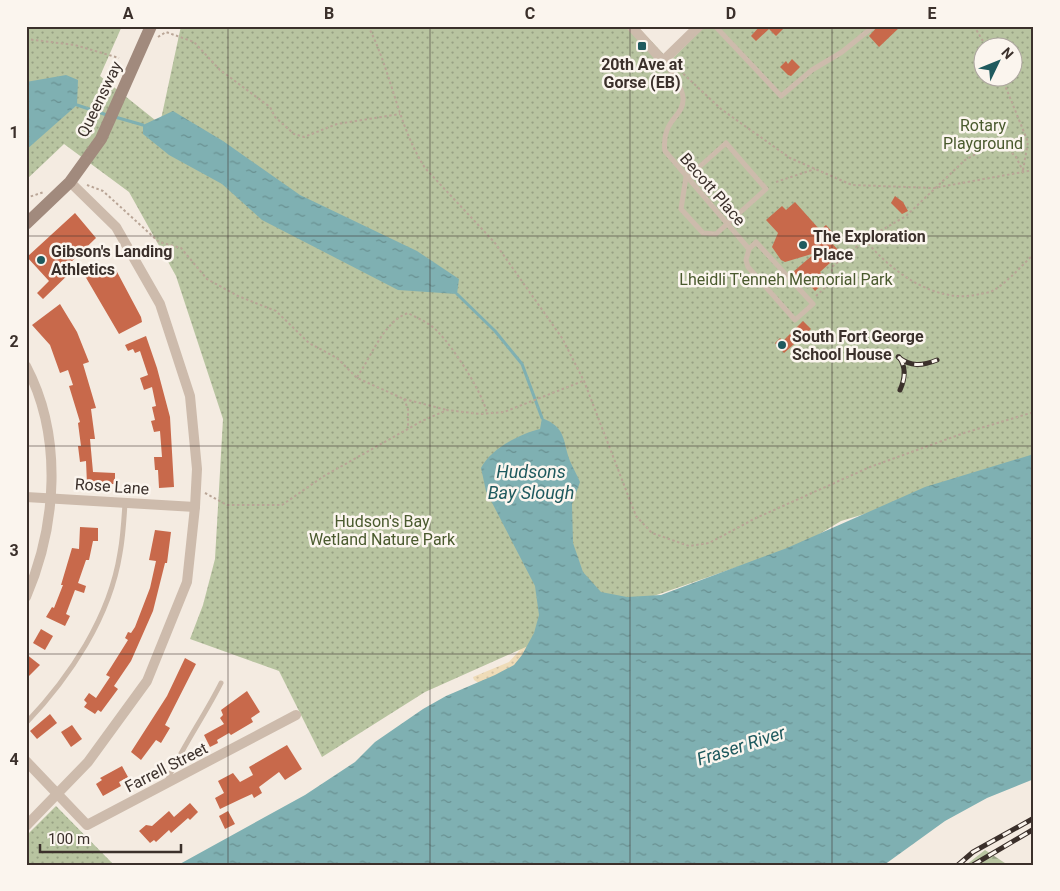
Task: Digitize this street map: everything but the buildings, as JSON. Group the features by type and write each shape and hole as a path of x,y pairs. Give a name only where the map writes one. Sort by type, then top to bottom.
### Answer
{"main road":[{"name":"Queensway","path":"26,224 70,182 100,139 151,26"}],"street":[{"path":"631,26 663,61 700,26"},
{"path":"26,826 88,762 147,681 186,582 195,507 197,469 190,396 160,304 116,228 70,182"},
{"path":"26,366 45,410 51,444 51,498 43,545 26,597"},
{"name":"Rose Lane","path":"26,496 195,507"},
{"name":"Farrell Street","path":"57,795 87,825 296,715"},
{"path":"26,761 57,795"}],"lane":[{"path":"715,26 781,96 812,70 842,52 874,26"},
{"name":"Becott Place","path":"663,61 676,78 684,97 683,106 665,134 665,151 749,249"},
{"path":"726,143 766,189 716,234 703,233 681,209 686,177 726,143"},
{"name":"Becott Place","path":"756,242 813,304 795,320 748,267 746,260 749,249 756,242"},
{"path":"26,723 75,663 105,604 120,554 125,502"},
{"path":"166,784 178,757 205,715 220,683"}],"path":[{"path":"368,26 386,65 400,114 414,148 425,168 474,218 500,250 562,338 584,381 636,516 652,534 688,546 709,543 756,518 870,467 1034,412"},
{"path":"974,26 981,38"},
{"path":"158,37 166,32 194,42 220,70 270,107 275,117 294,134 304,137 337,124 400,114"},
{"path":"26,39 75,45 119,58"},
{"path":"663,61 680,69 721,110 790,158 852,185 934,188 1034,170"},
{"path":"1006,88 1028,142 1023,171"},
{"path":"816,296 828,285 833,266 865,240 906,216 965,160 992,145 1004,145 1016,157 1023,171"},
{"path":"776,182 815,169"},
{"path":"70,182 88,185 103,191 159,242 181,248 207,279 238,296 276,311 309,343 338,358 357,378 404,399 447,410 487,413 504,412 556,390 584,381"},
{"path":"865,240 877,254 905,277 933,292 964,298 994,291 1034,254"},
{"path":"357,378 390,326 398,317 408,313 439,332 478,388 487,413"},
{"path":"404,399 409,419 408,429"},
{"path":"196,491 203,492 227,505 282,505 324,476 408,429 447,410"}],"green space":[{"name":"Lheidli T'enneh Memorial Park","path":"26,26 122,26 100,76 160,124 181,26 637,26 670,61 705,26 1034,26 1034,459 999,474 841,521 801,545 593,617 425,692 322,757 279,671 190,639 203,605 215,559 223,419 176,276 129,192 64,144 26,180"},
{"path":"56,806 114,865 26,865 26,836"},
{"path":"985,850 1008,865 966,865"}],"sand":[{"path":"527,642 530,651 508,671 485,687 474,680 473,677 509,662"}],"water":[{"path":"66,75 78,80 77,105 26,150 26,82"},
{"path":"173,111 223,141 300,195 417,251 459,279 457,294 398,290 262,220 222,184 169,155 143,134 143,125"},
{"name":"Fraser River","path":"542,418 560,430 570,461 580,482 572,504 573,543 583,572 601,592 627,597 661,595 787,548 925,487 1034,454 1034,779 987,798 945,821 884,865 178,865 305,795 355,762 375,742 423,709 446,696 514,665 534,633 539,615 535,586 486,491 481,468 491,455 506,443 540,429"}],"waterway":[{"name":"Hudsons Bay Slough","path":"77,105 107,115"},
{"name":"Hudsons Bay Slough","path":"115,117 143,125"},
{"name":"Hudsons Bay Slough","path":"457,294 495,331 522,364 542,418"}],"railway":[{"path":"898,357 912,364 937,360"},
{"path":"899,357 902,361 904,373 900,390"},
{"path":"958,865 973,852 1034,818"},
{"path":"973,865 1034,829"}],"place":[{"name":"20th Ave at Gorse (EB)","path":"642,46"},
{"name":"The Exploration Place","path":"803,245"},
{"name":"Gibson's Landing Athletics","path":"41,260"},
{"name":"South Fort George School House","path":"782,345"}],"park label":[{"name":"Rotary Playground","path":"983,134"},
{"name":"Hudson's Bay Wetland Nature Park","path":"382,530"}]}
